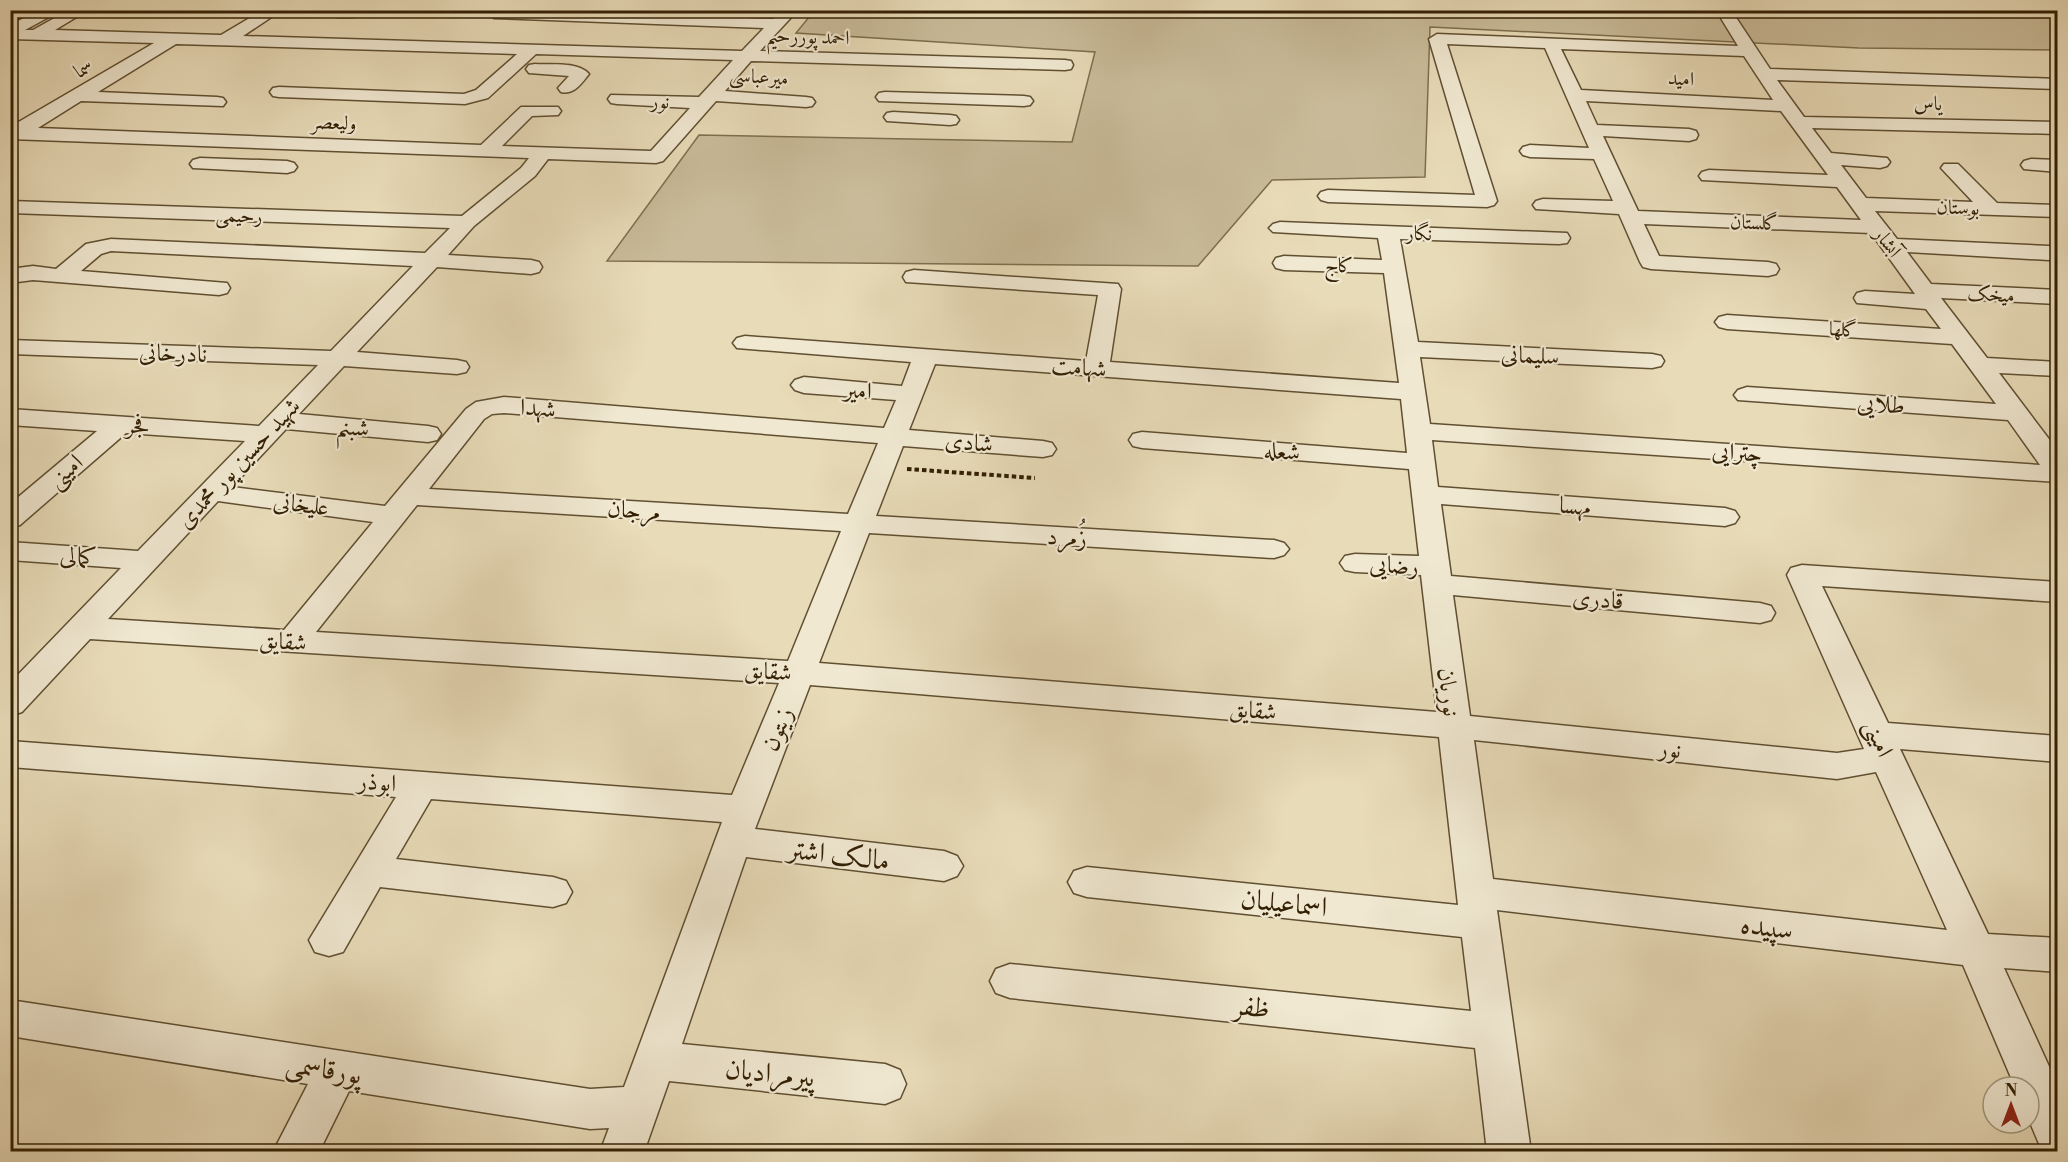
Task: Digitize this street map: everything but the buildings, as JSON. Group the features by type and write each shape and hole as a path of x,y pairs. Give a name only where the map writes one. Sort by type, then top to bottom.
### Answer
{"street":[{"path":"10,49 81,10"},
{"path":"225,40 275,10"},
{"path":"316,10 358,13"},
{"path":"707,99 791,10"},
{"name":"آبشار","path":"1723,10 1792,114 2058,472"},
{"path":"10,12 43,14 10,32"},
{"path":"492,15 778,24"},
{"name":"احمد پوررحیم","path":"10,32 37,35 746,56 904,65 1065,65"},
{"path":"452,47 468,33"},
{"name":"سما","path":"14,133 172,39"},
{"path":"1328,196 1487,201 1437,39 1749,51"},
{"path":"1550,42 1651,262 1768,269"},
{"path":"279,92 465,99 482,94 532,49"},
{"path":"950,120 892,117 895,108 881,103 904,65 1027,74 1083,75"},
{"path":"511,68 571,70 580,74 567,88"},
{"path":"885,97 1023,106 1027,74"},
{"path":"1764,74 2058,84"},
{"name":"امید","path":"1574,95 1792,114"},
{"path":"78,96 217,102"},
{"name":"نور","path":"616,99 707,99"},
{"name":"میرعباسی","path":"707,99 806,102"},
{"name":"ولیعصر","path":"14,133 543,152 617,147 656,156 707,99"},
{"path":"487,150 527,111 552,111"},
{"name":"یاس","path":"1792,114 2058,128"},
{"path":"1590,130 1689,135"},
{"path":"259,166 283,142"},
{"name":"شهید حسین پور محمدی","path":"10,704 467,222 528,172 543,152"},
{"path":"1530,152 1601,154"},
{"path":"1825,158 1880,162"},
{"path":"200,164 287,167"},
{"path":"2031,165 2058,166"},
{"path":"1951,168 1991,208"},
{"path":"1709,176 1842,181"},
{"path":"250,252 303,200"},
{"name":"بوستان","path":"1859,204 2058,211"},
{"name":"گلستان","path":"1543,205 1629,213 1877,227"},
{"name":"رحیمی","path":"10,207 467,222"},
{"name":"نگار","path":"1280,228 1558,238"},
{"name":"نوریان","path":"1388,232 1413,392 1509,1152"},
{"path":"61,276 94,249 111,245 531,267"},
{"path":"1890,245 2049,253"},
{"name":"کاج","path":"1284,263 1394,267"},
{"path":"10,276 33,273 219,288"},
{"path":"914,277 1110,289 1097,369"},
{"name":"میخک","path":"1865,298 2058,297"},
{"name":"گلها","path":"1727,322 1958,337"},
{"name":"شهامت","path":"745,343 1413,392"},
{"name":"نادرخانی","path":"10,347 336,358 457,367"},
{"name":"سلیمانی","path":"1407,349 1652,361"},
{"name":"زیتون","path":"622,1152 739,826 926,356"},
{"path":"1979,365 2058,369"},
{"name":"امیر","path":"804,385 911,394"},
{"name":"طلایی","path":"1747,394 2021,421 2058,430"},
{"name":"شهدا","path":"292,641 475,414 486,407 504,405 895,435"},
{"name":"فجر","path":"10,417 120,424 272,427"},
{"name":"امینی","path":"10,519 120,424"},
{"name":"شبنم","path":"272,427 428,434"},
{"name":"شادی","path":"895,435 1043,449"},
{"name":"شعله","path":"1142,440 1419,446"},
{"name":"چترایی","path":"1419,446 2058,472"},
{"name":"علیخانی","path":"210,492 401,506"},
{"name":"مهسا","path":"1425,494 1725,517"},
{"name":"مرجان","path":"401,506 859,525"},
{"name":"زُمرد","path":"859,525 1275,549"},
{"name":"کمالی","path":"10,551 146,561"},
{"name":"رضایی","path":"1355,563 1435,575"},
{"name":"قادری","path":"1435,575 1760,613"},
{"name":"امینی","path":"2058,592 1802,575 1882,744 2058,1136"},
{"name":"شقایق","path":"82,628 799,673 1454,726"},
{"name":"نور","path":"1454,726 1837,766 1869,761 1882,744 2058,749"},
{"name":"ابوذر","path":"10,754 421,785 739,826"},
{"path":"329,940 421,785"},
{"name":"مالک اشتر","path":"739,826 944,866"},
{"path":"370,871 553,892"},
{"name":"اسماعیلیان","path":"1087,882 1478,908"},
{"name":"سپیده","path":"1478,908 2058,955"},
{"name":"ظفر","path":"1010,981 1494,1032"},
{"name":"پورقاسمی","path":"10,1018 590,1109 639,1106"},
{"name":"پیرمرادیان","path":"655,1060 885,1084"},
{"path":"295,1152 338,1070"}],"path":[{"path":"882,468 1035,478"}],"shaded area":[{"path":"814,11 2057,11 2057,50 1859,48 1430,27 1425,177 1272,180 1198,266 607,261 699,135 1072,142 1095,52 796,33"}]}
